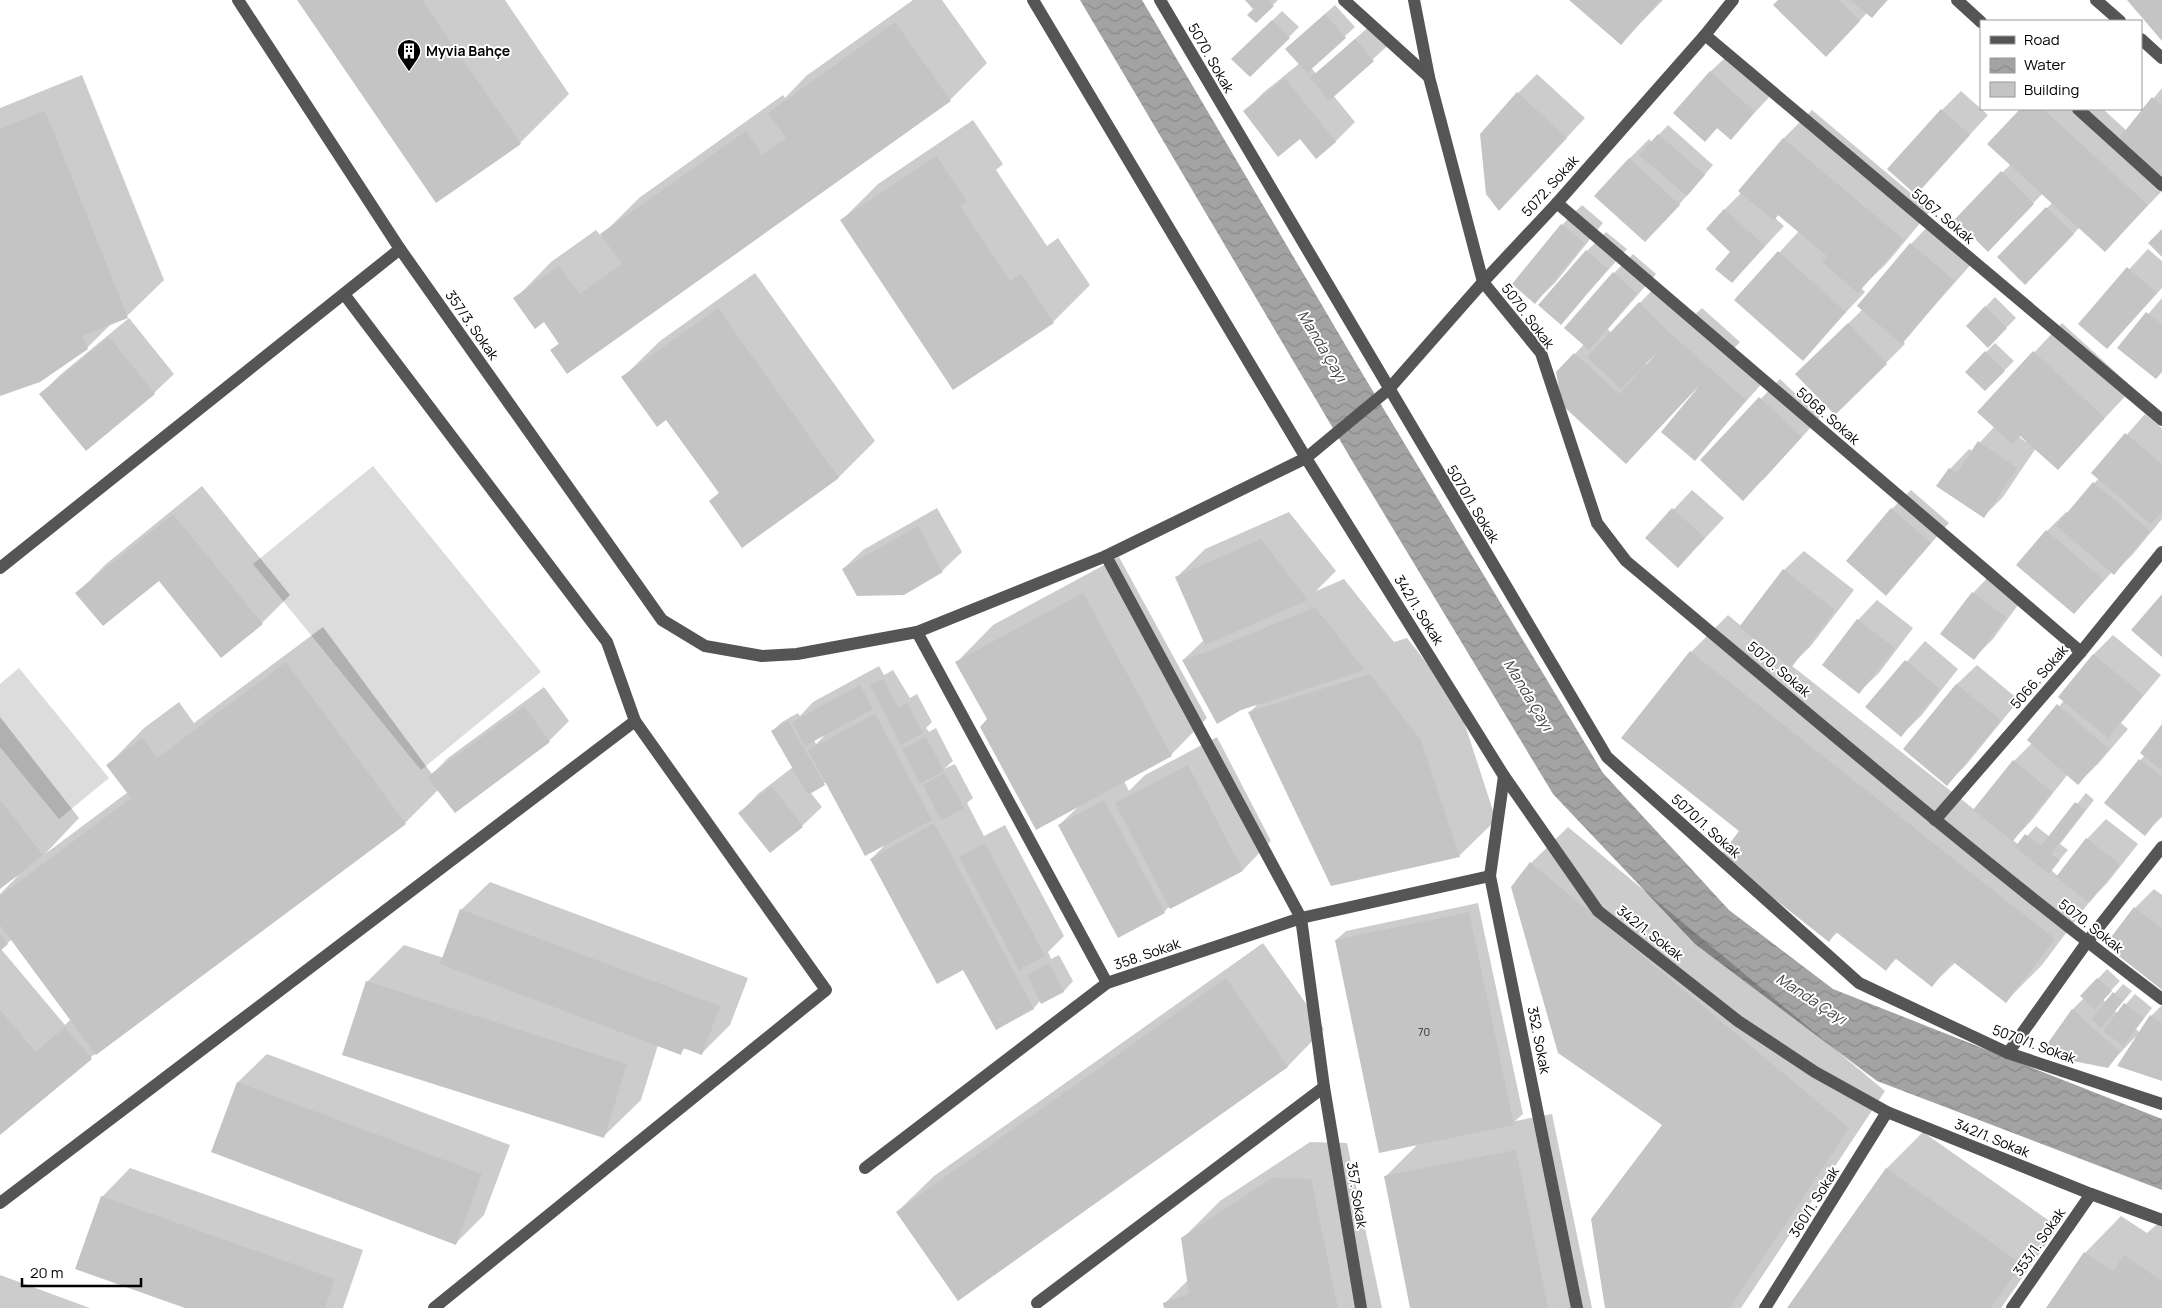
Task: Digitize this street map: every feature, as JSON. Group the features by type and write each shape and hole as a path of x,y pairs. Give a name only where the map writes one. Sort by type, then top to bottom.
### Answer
{"street":[{"name":"357/3. Sokak","path":"238,0 400,249 662,620 705,646"},
{"name":"342/1. Sokak","path":"1033,0 1306,458 1504,776 1598,911 1738,1021 1815,1072 1887,1112 2091,1194 2162,1220"},
{"name":"5070. Sokak","path":"1160,0 1388,390"},
{"path":"1344,0 1429,77"},
{"path":"1414,0 1429,77 1483,282"},
{"name":"5072. Sokak","path":"705,646 762,656 797,654 917,632 1106,556 1306,458 1388,390 1705,35 1733,0"},
{"path":"1957,0 1980,21"},
{"path":"2096,0 2119,20"},
{"name":"5067. Sokak","path":"1705,35 2162,420"},
{"path":"2142,40 2162,58"},
{"path":"2079,110 2162,185"},
{"name":"5068. Sokak","path":"1556,203 2081,652"},
{"path":"0,568 400,249"},
{"name":"5070. Sokak","path":"1483,282 1541,353 1596,522 1626,561 1935,820 2087,942 2162,999"},
{"path":"344,294 607,642 635,721 826,990 434,1308"},
{"name":"5070/1. Sokak","path":"1388,390 1607,757 1859,983 2008,1053 2162,1104"},
{"name":"5066. Sokak","path":"1935,820 2081,652 2162,552"},
{"path":"1106,556 1301,918"},
{"path":"917,632 1107,983"},
{"path":"0,1203 635,721"},
{"name":"352. Sokak","path":"1504,776 1490,876 1577,1308"},
{"path":"2008,1053 2087,942 2162,847"},
{"name":"358. Sokak","path":"865,1168 1107,983 1301,918 1490,876"},
{"name":"357. Sokak","path":"1301,918 1324,1087 1361,1308"},
{"path":"1038,1303 1324,1087"},
{"name":"360/1. Sokak","path":"1765,1308 1887,1112"},
{"name":"353/1. Sokak","path":"2012,1308 2091,1194"}],"shaded area":[{"path":"373,466 541,672 421,770 253,564"},
{"path":"19,668 109,778 59,819 0,747 0,684"}],"water":[{"name":"Manda Çayı","path":"1080,0 1142,0 1359,368 1603,773 1729,910 1833,989 2162,1119 2162,1190 1877,1081 1695,944 1553,794 1357,469"}],"building":[{"name":"Myvia Bahçe","path":"297,0 422,0 521,144 436,203"},
{"path":"1245,0 1268,0 1274,6 1256,23 1247,15 1253,9"},
{"path":"1569,0 1660,0 1621,45"},
{"path":"1778,0 1839,0 1860,21 1826,57 1773,5"},
{"path":"1850,0 1887,0 1872,18"},
{"path":"2127,0 2162,0 2162,41"},
{"path":"1325,14 1346,38 1307,73 1285,49"},
{"path":"1272,20 1290,38 1250,77 1231,59"},
{"path":"895,22 951,101 567,374 550,350 559,344 544,322 535,329 513,298 559,266 580,294 622,264 600,234 746,131 762,155 786,138 768,113"},
{"path":"1355,39 1374,61 1329,101 1310,78"},
{"path":"1710,71 1755,112 1731,140 1717,128 1705,142 1673,113"},
{"path":"1285,78 1336,142 1316,159 1300,139 1278,157 1243,111"},
{"path":"1517,92 1567,138 1499,211 1486,194 1480,134"},
{"path":"2152,97 2162,105 2162,176 2117,141"},
{"path":"1941,109 1970,135 1916,195 1887,169"},
{"path":"2019,110 2044,110 2148,205 2105,252 1987,144"},
{"path":"45,111 128,318 82,336 88,349 40,382 0,396 0,129"},
{"path":"1658,134 1705,175 1687,196 1639,155"},
{"path":"1783,138 1904,240 1858,293 1822,262 1827,256 1778,215 1774,221 1738,191"},
{"path":"936,156 967,201 960,206 1010,281 1021,274 1054,323 953,390 840,220"},
{"path":"1629,158 1680,205 1645,242 1594,196"},
{"path":"2001,171 2034,204 1988,252 1955,219"},
{"path":"2046,207 2074,234 2025,285 1997,257"},
{"path":"1724,209 1765,246 1732,283 1715,269 1730,252 1706,229"},
{"path":"1561,224 1585,243 1535,304 1512,284"},
{"path":"2162,229 2162,257 2148,243"},
{"path":"1910,243 1955,281 1902,344 1857,306"},
{"path":"1586,250 1608,269 1561,325 1538,305"},
{"path":"1778,251 1846,312 1803,361 1734,300"},
{"path":"2127,267 2157,293 2107,349 2078,324"},
{"path":"1613,272 1637,294 1589,350 1564,328"},
{"path":"1639,302 1672,335 1746,400 1695,461 1661,432 1705,379 1626,464 1562,405 1556,372 1574,353 1619,394 1658,352 1621,389 1587,357"},
{"path":"1985,306 2007,328 1988,348 1966,326"},
{"path":"718,308 839,478 742,548 709,501 719,493 666,420 657,427 621,377"},
{"path":"2146,312 2162,324 2162,372 2156,379 2117,348"},
{"path":"1848,323 1887,364 1835,415 1795,374"},
{"path":"109,337 155,394 86,451 39,394"},
{"path":"1985,351 2005,371 1985,391 1965,372"},
{"path":"2033,351 2105,418 2058,470 2020,436 2012,444 1977,412"},
{"path":"1759,397 1802,437 1743,501 1700,460"},
{"path":"2125,433 2162,464 2162,511 2151,524 2091,473"},
{"path":"1978,441 2017,468 1984,518 1936,486 1949,468 1957,473"},
{"path":"2093,482 2150,531 2114,575 2056,526"},
{"path":"1672,508 1705,538 1678,568 1645,538"},
{"path":"1891,508 1931,543 1886,596 1846,561"},
{"path":"173,514 263,624 221,658 159,581 103,626 75,593"},
{"path":"918,526 943,572 904,595 857,596 842,569"},
{"path":"2046,530 2104,580 2074,614 2016,565"},
{"path":"1261,539 1308,600 1205,645 1175,577"},
{"path":"1783,569 1835,610 1791,668 1739,627"},
{"path":"1972,592 2006,617 1974,660 1940,634"},
{"path":"1083,593 1172,756 1036,830 980,727 987,719 955,662"},
{"path":"2162,594 2162,657 2131,630"},
{"path":"1315,607 1365,670 1241,710 1217,724 1182,660 1212,650"},
{"path":"1857,619 1895,648 1859,694 1822,665"},
{"path":"1690,651 2055,939 2006,1003 1952,961 1932,987 1895,958 1886,971 1836,932 1829,942 1720,856 1739,831 1621,738"},
{"path":"2093,654 2143,695 2108,738 2058,697"},
{"path":"1905,660 1940,689 1901,737 1865,707"},
{"path":"286,662 406,824 96,1055 0,925 0,896 131,798 106,765 142,738 157,758"},
{"path":"1370,674 1421,740 1460,857 1331,886 1248,712"},
{"path":"883,679 898,708 907,703 923,733 901,745 870,685"},
{"path":"1956,684 2001,720 1947,786 1903,749"},
{"path":"860,685 873,709 805,746 792,722"},
{"path":"2057,704 2109,749 2078,785 2027,740"},
{"path":"524,706 550,742 455,813 427,777"},
{"path":"875,714 932,820 865,856 808,750"},
{"path":"788,721 825,785 808,795 771,731"},
{"path":"2162,724 2162,770 2140,753"},
{"path":"926,737 944,771 920,784 902,749"},
{"path":"2139,759 2162,777 2162,814 2145,836 2104,803"},
{"path":"2013,760 2052,792 2013,841 1973,810"},
{"path":"1188,765 1243,871 1170,909 1115,803"},
{"path":"945,773 964,808 941,820 923,785"},
{"path":"772,786 803,827 770,853 738,813"},
{"path":"0,800 43,855 0,889"},
{"path":"1104,800 1165,913 1118,938 1058,825"},
{"path":"2075,802 2085,810 2051,854 2060,860 2049,874 2015,847 2025,834 2041,846"},
{"path":"934,823 1034,1009 996,1030 963,970 937,984 870,859"},
{"path":"2086,838 2120,864 2089,903 2056,877"},
{"path":"985,843 1045,956 1019,970 959,857"},
{"path":"1530,862 1849,1128 1730,1308 1605,1308 1591,1219 1662,1125 1558,1053 1511,887"},
{"path":"2134,907 2162,929 2162,990 2105,945"},
{"path":"460,909 720,1006 702,1055 683,1048 681,1055 440,964"},
{"path":"1469,912 1514,1125 1379,1153 1335,940"},
{"path":"0,935 8,944 0,951"},
{"path":"1049,963 1064,992 1041,1004 1027,975"},
{"path":"1226,978 1288,1067 958,1301 896,1212"},
{"path":"2097,978 2112,991 2095,1009 2080,996"},
{"path":"366,981 627,1064 604,1138 342,1055"},
{"path":"2113,992 2123,1001 2101,1028 2091,1019"},
{"path":"2124,1003 2144,1018 2123,1046 2103,1031"},
{"path":"2072,1009 2120,1052 2108,1068 2063,1059 2045,1047"},
{"path":"0,1010 36,1052 65,1027 92,1059 0,1135"},
{"path":"2150,1015 2162,1023 2162,1081 2117,1066"},
{"path":"237,1082 482,1174 456,1245 211,1152"},
{"path":"1516,1150 1548,1308 1410,1308 1384,1176"},
{"path":"1886,1168 2022,1264 1991,1308 1787,1308"},
{"path":"1272,1178 1311,1179 1338,1308 1164,1308 1163,1303 1189,1294 1181,1238"},
{"path":"101,1196 335,1279 325,1308 185,1308 75,1269"},
{"path":"2084,1252 2113,1271 2124,1255 2162,1281 2162,1308 2046,1308"}],"place":[{"name":"Myvia Bahçe","path":"409,72"}]}
